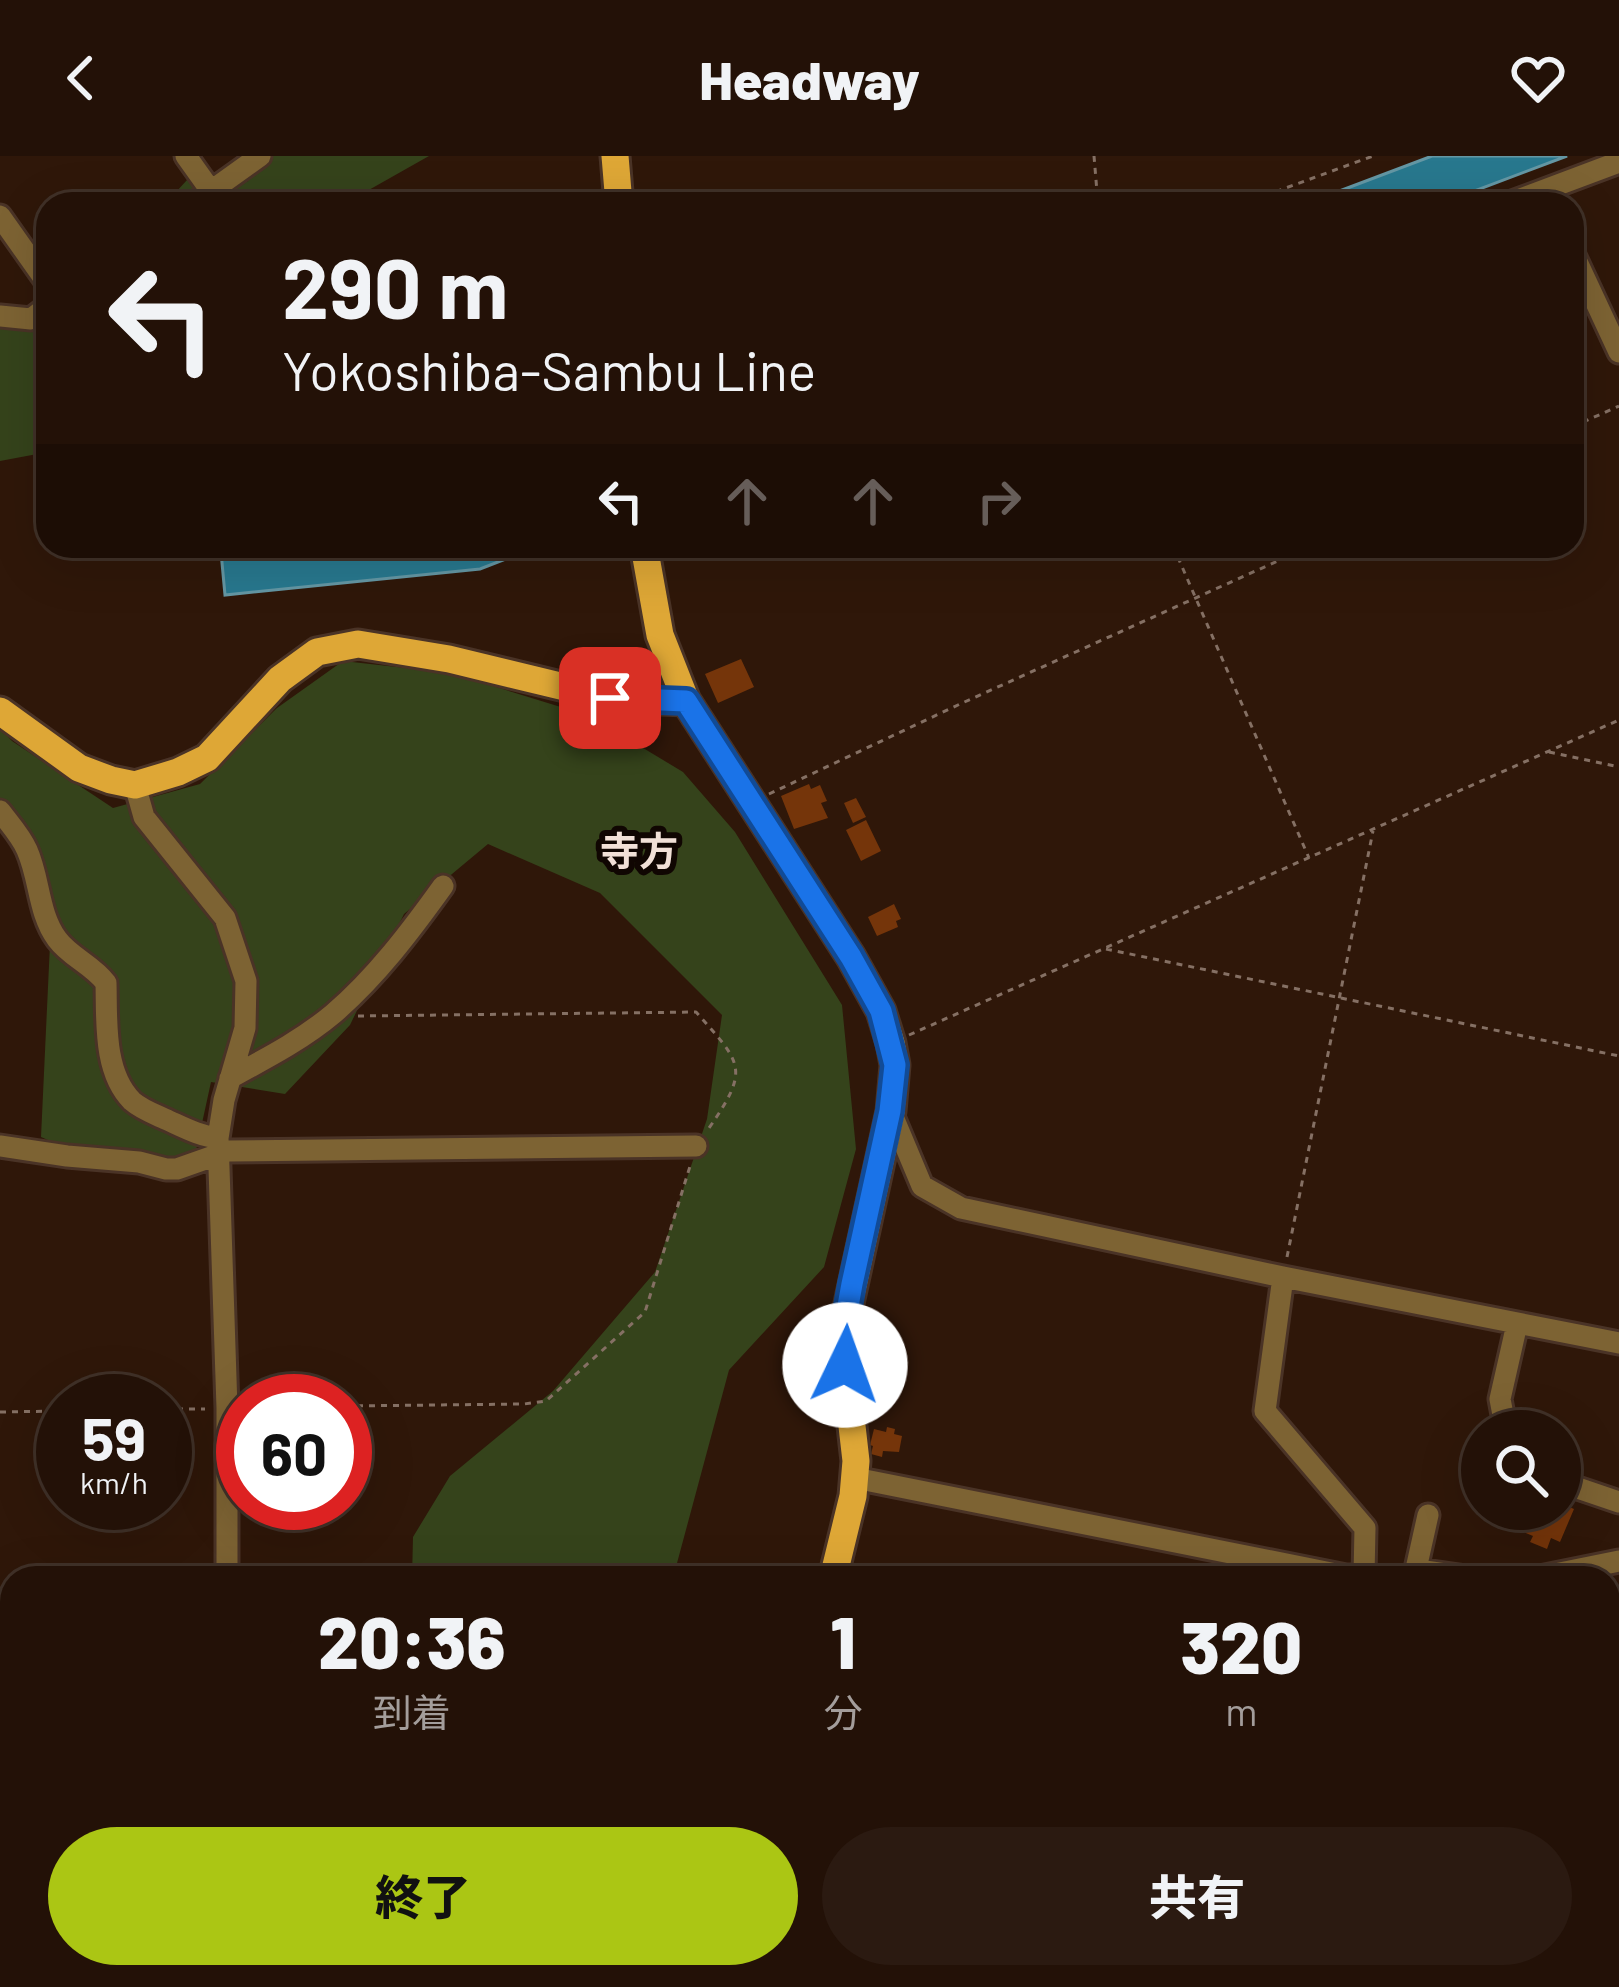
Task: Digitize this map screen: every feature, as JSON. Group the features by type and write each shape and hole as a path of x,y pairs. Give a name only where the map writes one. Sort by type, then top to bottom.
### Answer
{"main road":[{"path":"616,156 618,192"},
{"path":"646,558 660,635 686,701 851,957 881,1011 891,1043 895,1065 890,1111 846,1317 845,1365 855,1435 855,1478 836,1566"},
{"path":"0,711 79,768 136,785 207,758 280,679 316,652 358,644 449,659 610,698 686,701"}],"street":[{"path":"186,156 200,192"},
{"path":"210,192 260,156"},
{"path":"1557,192 1619,162"},
{"path":"0,216 36,267"},
{"path":"1584,277 1619,352"},
{"path":"0,316 31,319 36,315"},
{"path":"136,785 144,818 225,917 246,981 245,1028 230,1078 219,1146 226,1374"},
{"path":"0,812 26,848 40,902 56,938 106,983 109,1045 119,1083 150,1112 219,1146 228,1150 696,1146"},
{"path":"230,1078 330,1016 361,988 442,886"},
{"path":"890,1111 922,1186 961,1208 1619,1343"},
{"path":"0,1146 177,1169 219,1146"},
{"path":"1283,1276 1265,1411 1365,1528 1366,1566"},
{"path":"1502,1410 1500,1399 1517,1324"},
{"path":"855,1478 1298,1566"},
{"path":"1581,1489 1619,1502"},
{"path":"1418,1566 1428,1515"},
{"path":"227,1530 227,1566"}],"path":[{"path":"1094,156 1097,192"},
{"path":"1275,192 1373,156"},
{"path":"1584,422 1619,406"},
{"path":"1179,558 1309,857"},
{"path":"753,805 790,783 1284,558"},
{"path":"891,1043 1619,720"},
{"path":"1547,752 1619,767"},
{"path":"1283,1276 1373,829"},
{"path":"1105,948 1619,1056"},
{"path":"372,1406 524,1404"},
{"path":"0,1412 36,1411"}],"green space":[{"path":"260,156 429,156 365,192 176,192 187,180 247,182"},
{"path":"36,317 36,454 0,461 0,327"},
{"path":"343,661 451,673 590,716 683,772 735,832 842,1005 856,1149 824,1267 729,1370 676,1566 412,1566 413,1537 450,1476 553,1391 655,1272 707,1119 722,1015 600,893 488,844 404,914 350,1025 285,1094 211,1082 192,1169 100,1163 41,1137 50,944 0,809 0,728 12,741 113,808 200,784 277,708"}],"water":[{"path":"1432,156 1567,156 1472,192 1337,192"},
{"path":"222,558 508,558 480,569 225,595"}],"building":[{"path":"741,659 754,687 718,703 705,674"},
{"path":"809,784 811,789 820,785 828,818 794,829 781,796"},
{"path":"856,798 866,817 853,823 844,803"},
{"path":"866,820 881,851 861,861 846,830"},
{"path":"894,904 901,919 896,921 898,927 877,936 868,917"},
{"path":"887,1427 902,1436 899,1452 883,1451 882,1457 871,1454 874,1429 886,1432"},
{"path":"1519,1530 1565,1530 1560,1542 1551,1538 1547,1549 1530,1542 1533,1536"}],"district":[{"name":"寺方","path":"639,849"}],"route":[{"path":"610,698 686,701 881,1011 891,1043 894,1079 846,1317 845,1365"}]}
